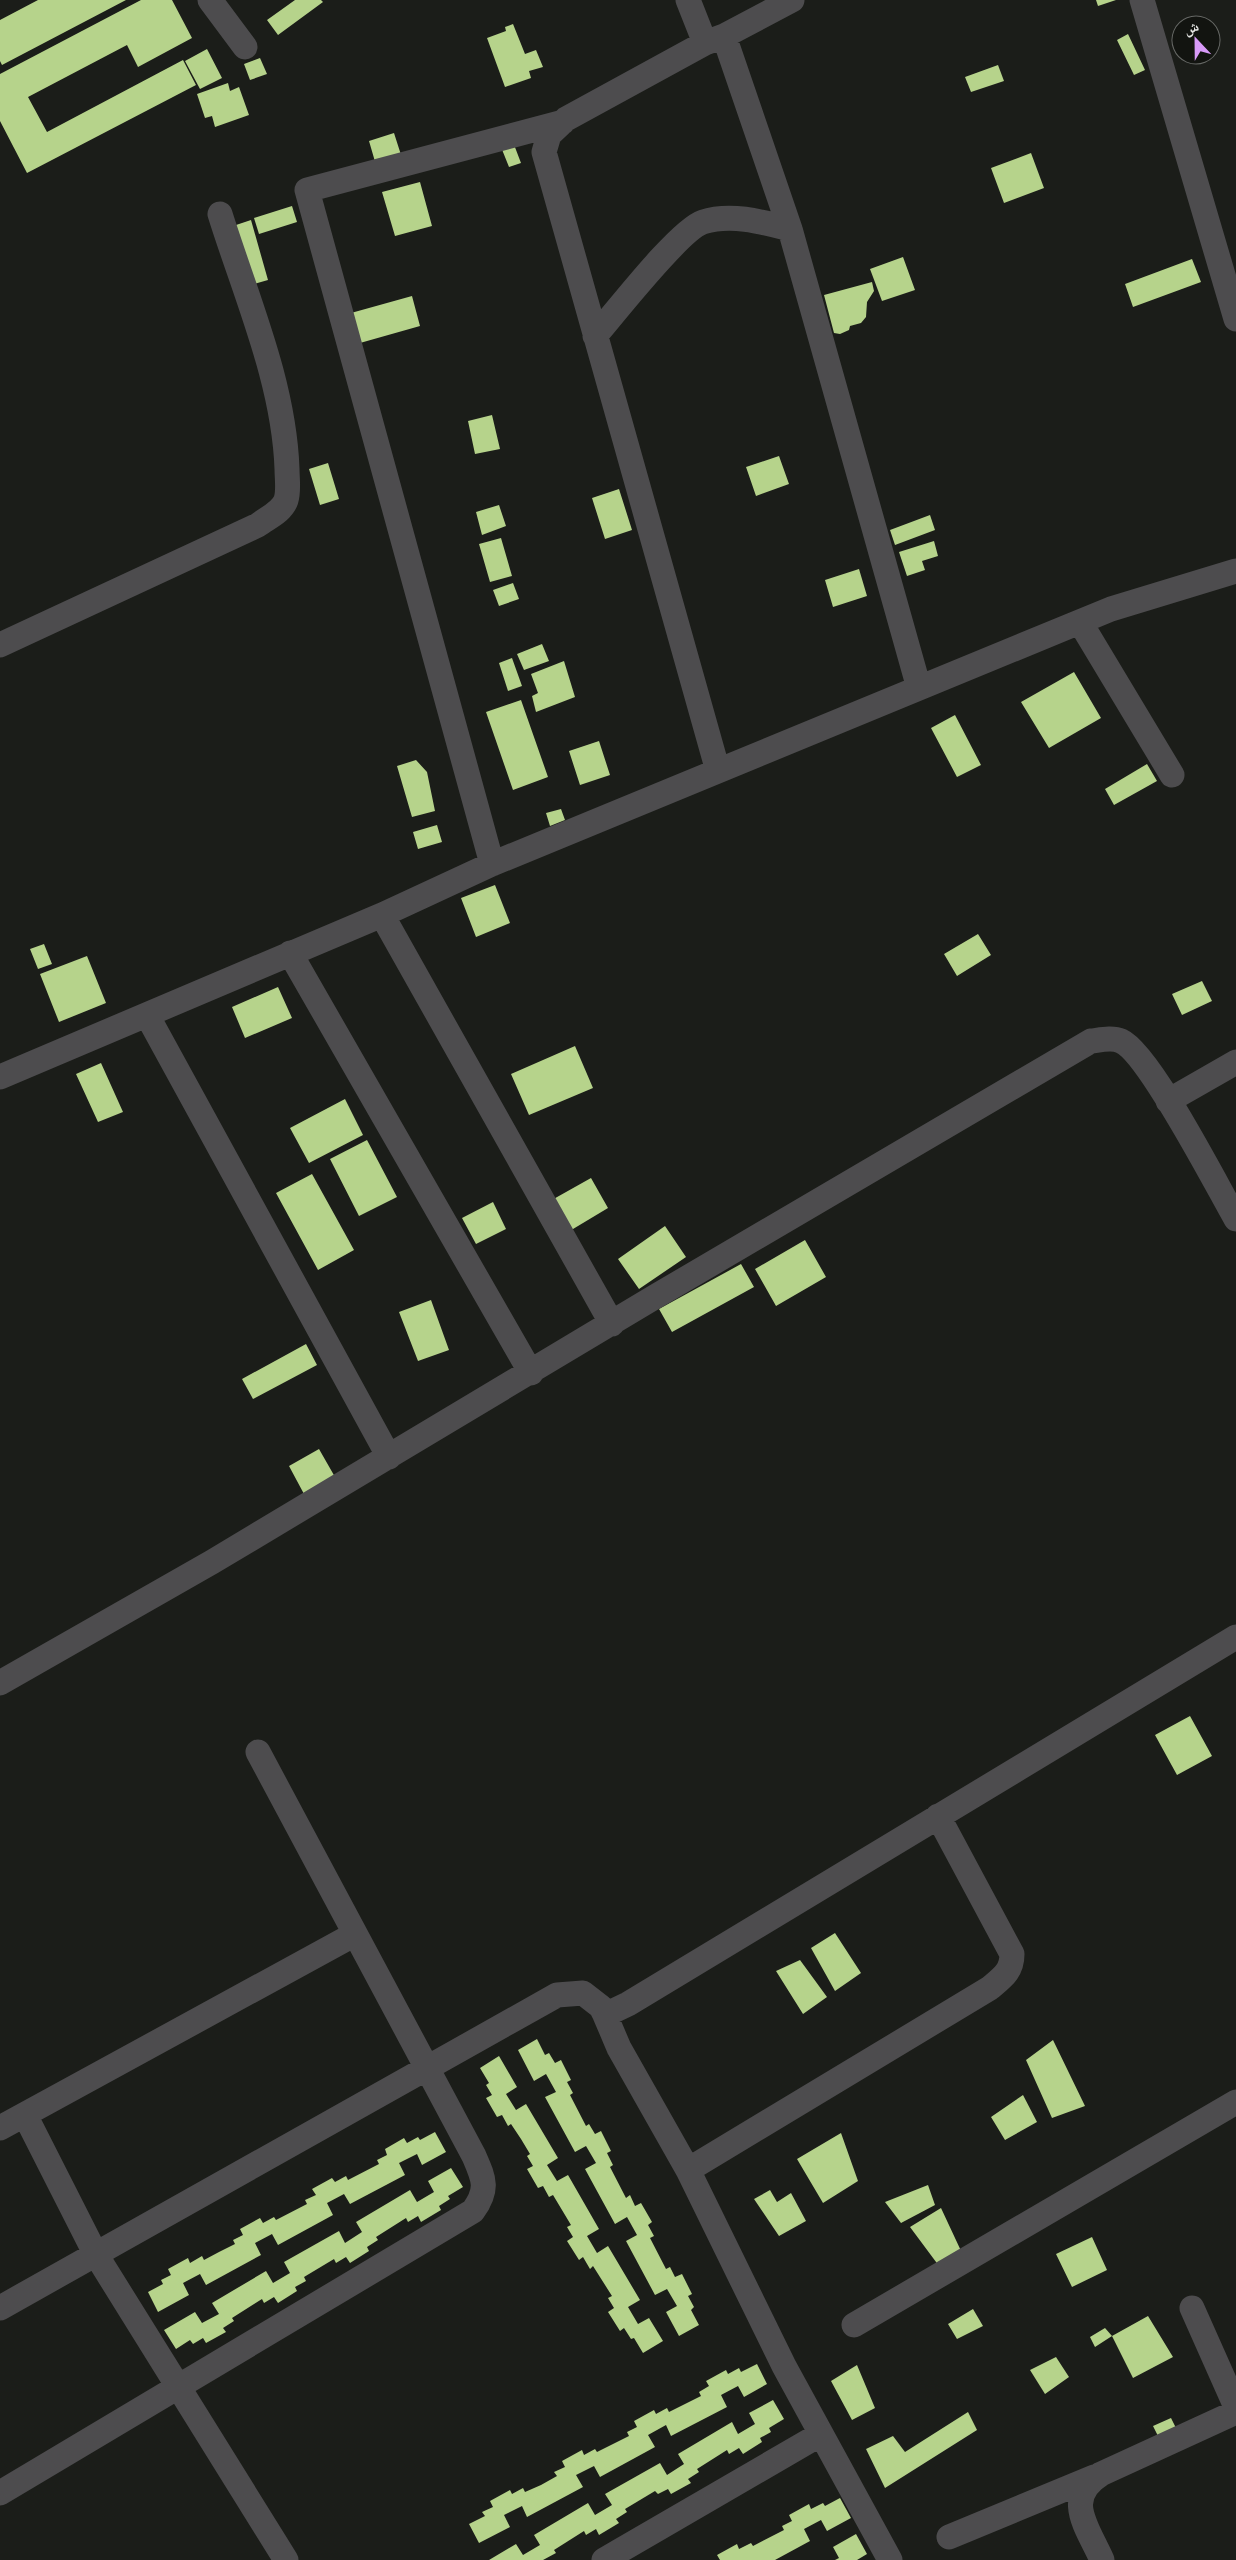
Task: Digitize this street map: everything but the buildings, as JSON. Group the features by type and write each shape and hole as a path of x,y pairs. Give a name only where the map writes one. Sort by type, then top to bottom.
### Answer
{"street":[{"path":"210,0 245,47"},
{"path":"688,0 715,40 790,229 918,688"},
{"path":"492,864 307,190 563,122 792,0"},
{"path":"1142,0 1236,319"},
{"path":"563,122 549,135 544,152 718,771"},
{"path":"0,645 258,525 279,511 286,500 286,442 281,414 269,366 220,214"},
{"path":"595,336 678,240 702,222 721,219 742,219 790,229"},
{"path":"0,1077 382,915 492,864 918,688 1111,609 1236,571"},
{"path":"1080,622 1172,775"},
{"path":"382,915 612,1324"},
{"path":"290,953 530,1373"},
{"path":"146,1015 389,1457"},
{"path":"0,1683 389,1457 1091,1041 1107,1039 1121,1041 1132,1050 1148,1069 1236,1219"},
{"path":"1168,1101 1236,1062"},
{"path":"605,2015 628,2004 1236,1637"},
{"path":"0,2492 474,2211 482,2198 482,2175 258,1752"},
{"path":"688,2170 990,1988 1006,1975 1012,1964 1012,1954 938,1816"},
{"path":"0,2128 355,1934"},
{"path":"0,2308 557,1995 583,1993 601,2006 619,2048 688,2170 784,2366 890,2560"},
{"path":"854,2325 1236,2102"},
{"path":"25,2115 95,2253 177,2388 286,2560"},
{"path":"1192,2308 1236,2408"},
{"path":"949,2538 1101,2474 1236,2412"},
{"path":"604,2560 821,2434"},
{"path":"1101,2474 1082,2490 1079,2506 1102,2560"}]}
